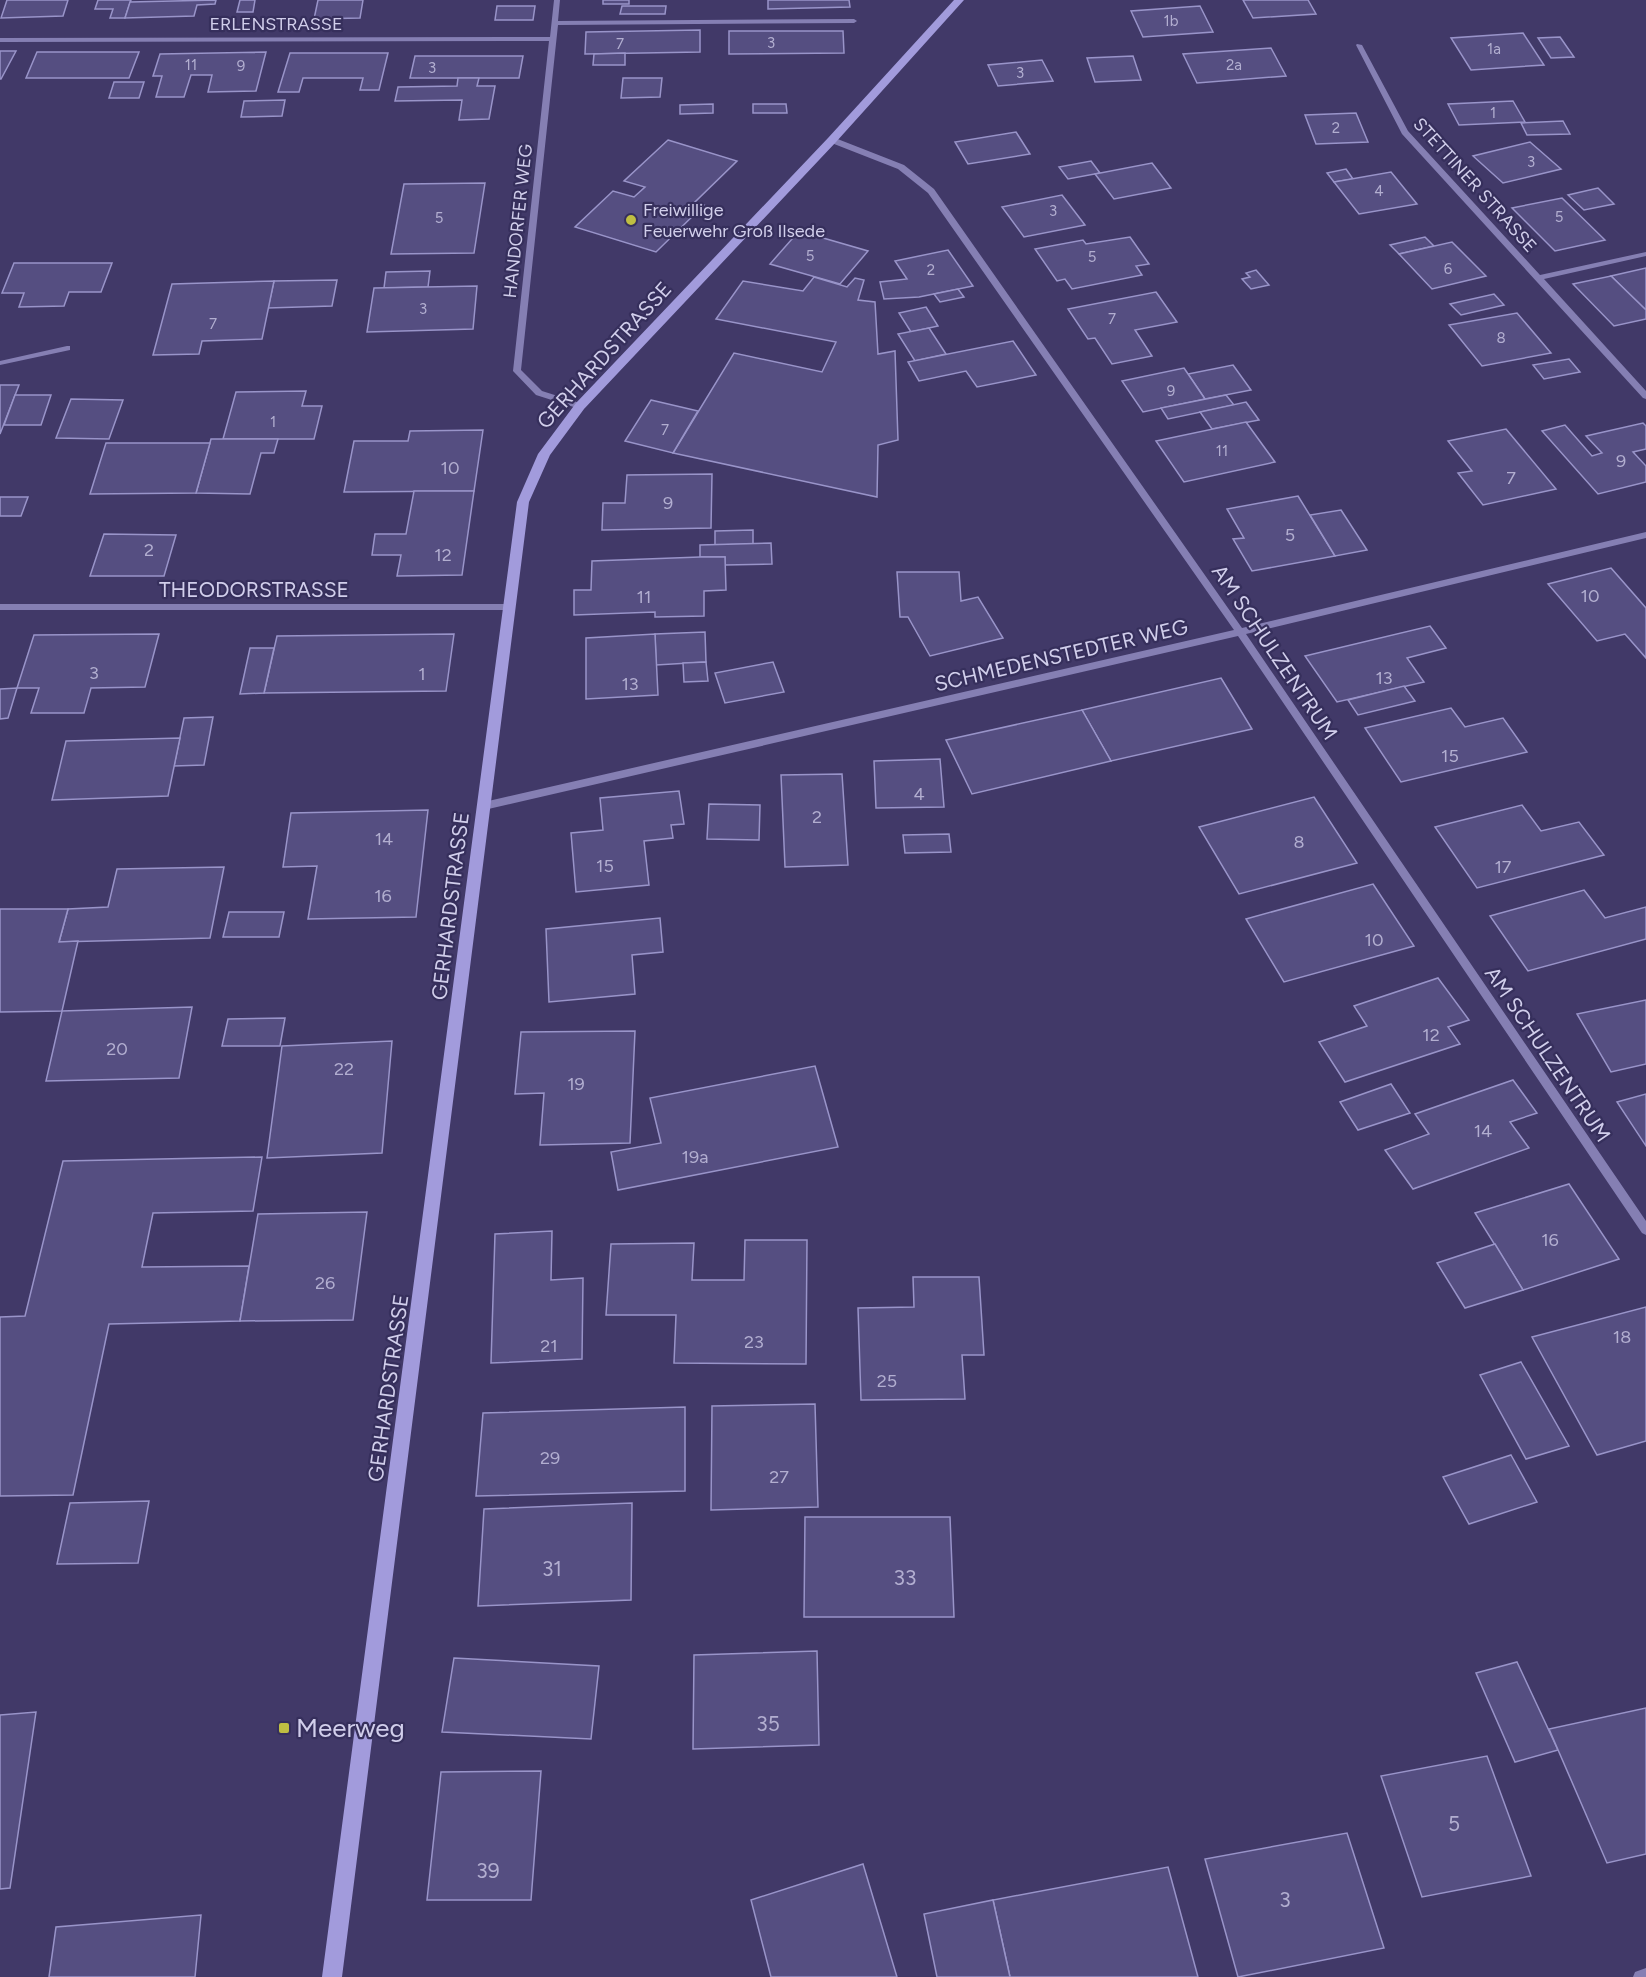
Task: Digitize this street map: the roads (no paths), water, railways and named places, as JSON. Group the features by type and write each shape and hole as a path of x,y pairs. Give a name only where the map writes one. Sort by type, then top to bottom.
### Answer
{"main road":[{"name":"GERHARDSTRASSE","path":"332,1977 523,502 544,454 580,406 832,140 959,0"}],"street":[{"name":"HANDORFER WEG","path":"556,0 517,371 539,393 580,406"},
{"path":"554,23 854,21"},
{"name":"ERLENSTRASSE","path":"0,40 552,39"},
{"name":"STETTINER STRASSE","path":"1359,45 1405,132 1646,396"},
{"name":"AM SCHULZENTRUM","path":"832,140 901,167 931,191 1240,632 1646,1230"},
{"name":"STETTINER STRASSE","path":"1538,278 1646,254"},
{"path":"0,363 10,363 67,348"},
{"name":"SCHMEDENSTEDTER WEG","path":"484,806 1240,632 1646,535"},
{"name":"THEODORSTRASSE","path":"0,608 508,607"},
{"path":"1640,1977 1646,1975"}],"place":[{"name":"Freiwillige Feuerwehr Groß Ilsede","path":"631,220"},
{"name":"Meerweg","path":"284,1728"}]}
